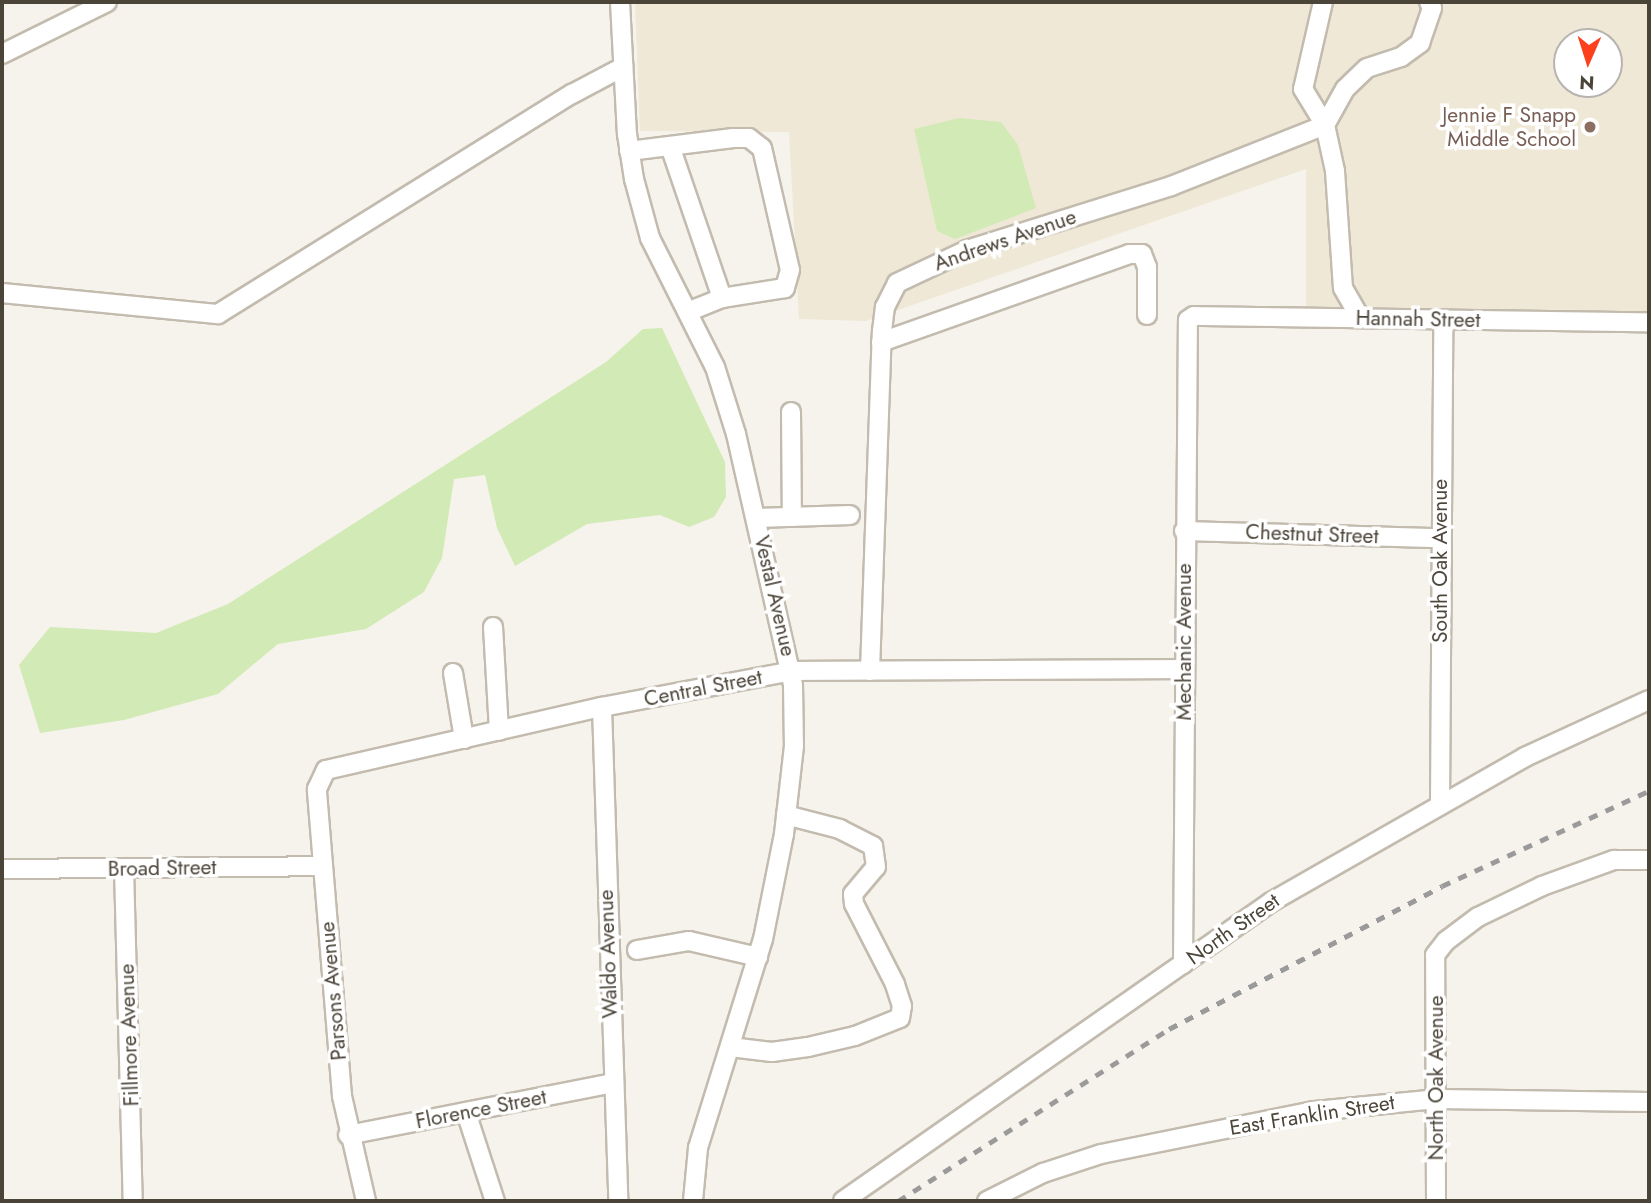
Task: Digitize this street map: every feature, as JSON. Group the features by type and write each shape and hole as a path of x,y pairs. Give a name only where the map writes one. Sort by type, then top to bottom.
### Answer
{"street":[{"path":"2,54 107,2"},
{"name":"Vestal Avenue","path":"620,2 629,151 650,238 715,367 757,518 792,671 794,746 786,815 758,957 698,1147 694,1201"},
{"path":"1323,2 1303,89 1325,125 1335,171 1343,288 1360,318"},
{"path":"1325,125 1345,89 1367,68 1401,57 1420,43 1433,8 1429,2"},
{"path":"2,293 218,314 572,94 623,67"},
{"name":"Andrews Avenue","path":"870,671 881,342 889,296 897,283 967,250 1171,186 1325,125"},
{"path":"629,151 733,138 749,138 762,148 790,270 785,288 722,298 688,312"},
{"path":"670,146 722,298"},
{"path":"881,342 1129,254 1142,254 1147,267 1146,315"},
{"name":"Hannah Street","path":"1188,320 1194,316 1649,322"},
{"name":"South Oak Avenue","path":"1440,804 1443,319"},
{"name":"Mechanic Avenue","path":"1183,964 1184,531 1188,320"},
{"path":"790,412 792,517"},
{"path":"757,518 850,516"},
{"name":"Chestnut Street","path":"1184,531 1440,538"},
{"path":"492,627 499,731"},
{"name":"Central Street","path":"319,779 326,770 602,707 792,671 1184,669"},
{"path":"453,673 464,739"},
{"name":"North Street","path":"843,1201 1271,902 1440,804 1574,733 1649,700"},
{"name":"Waldo Avenue","path":"602,707 618,1201"},
{"name":"Parsons Avenue","path":"319,779 322,866 348,1135 366,1201"},
{"path":"730,1047 772,1052 808,1047 855,1036 900,1018 902,1006 895,984 854,904 853,894 876,867 873,846 840,829 786,815"},
{"name":"North Oak Avenue","path":"1436,1201 1438,1098 1435,955 1446,941 1478,917 1542,886 1614,860 1649,860"},
{"name":"Broad Street","path":"2,869 322,866"},
{"name":"Fillmore Avenue","path":"124,868 133,1201"},
{"path":"637,950 689,941 758,957"},
{"name":"Florence Street","path":"348,1135 614,1083"},
{"name":"East Franklin Street","path":"987,1201 1043,1172 1101,1154 1315,1111 1438,1098 1649,1102"},
{"path":"466,1112 495,1201"}],"shaded area":[{"path":"635,2 1649,2 1649,312 1306,309 1306,169 866,321 799,319 789,132 640,131"}],"green space":[{"path":"959,118 1001,122 1018,145 1036,208 955,239 937,231 914,129"},
{"path":"662,328 725,462 726,497 714,517 689,527 660,515 587,524 515,566 497,528 485,475 454,479 442,558 424,592 366,629 278,644 218,694 124,720 40,733 19,665 50,627 156,633 228,604 606,362 643,329"}],"railway":[{"path":"898,1201 1169,1029 1442,886 1649,791"}],"place":[{"name":"Jennie F Snapp Middle School","path":"1590,127"}]}
